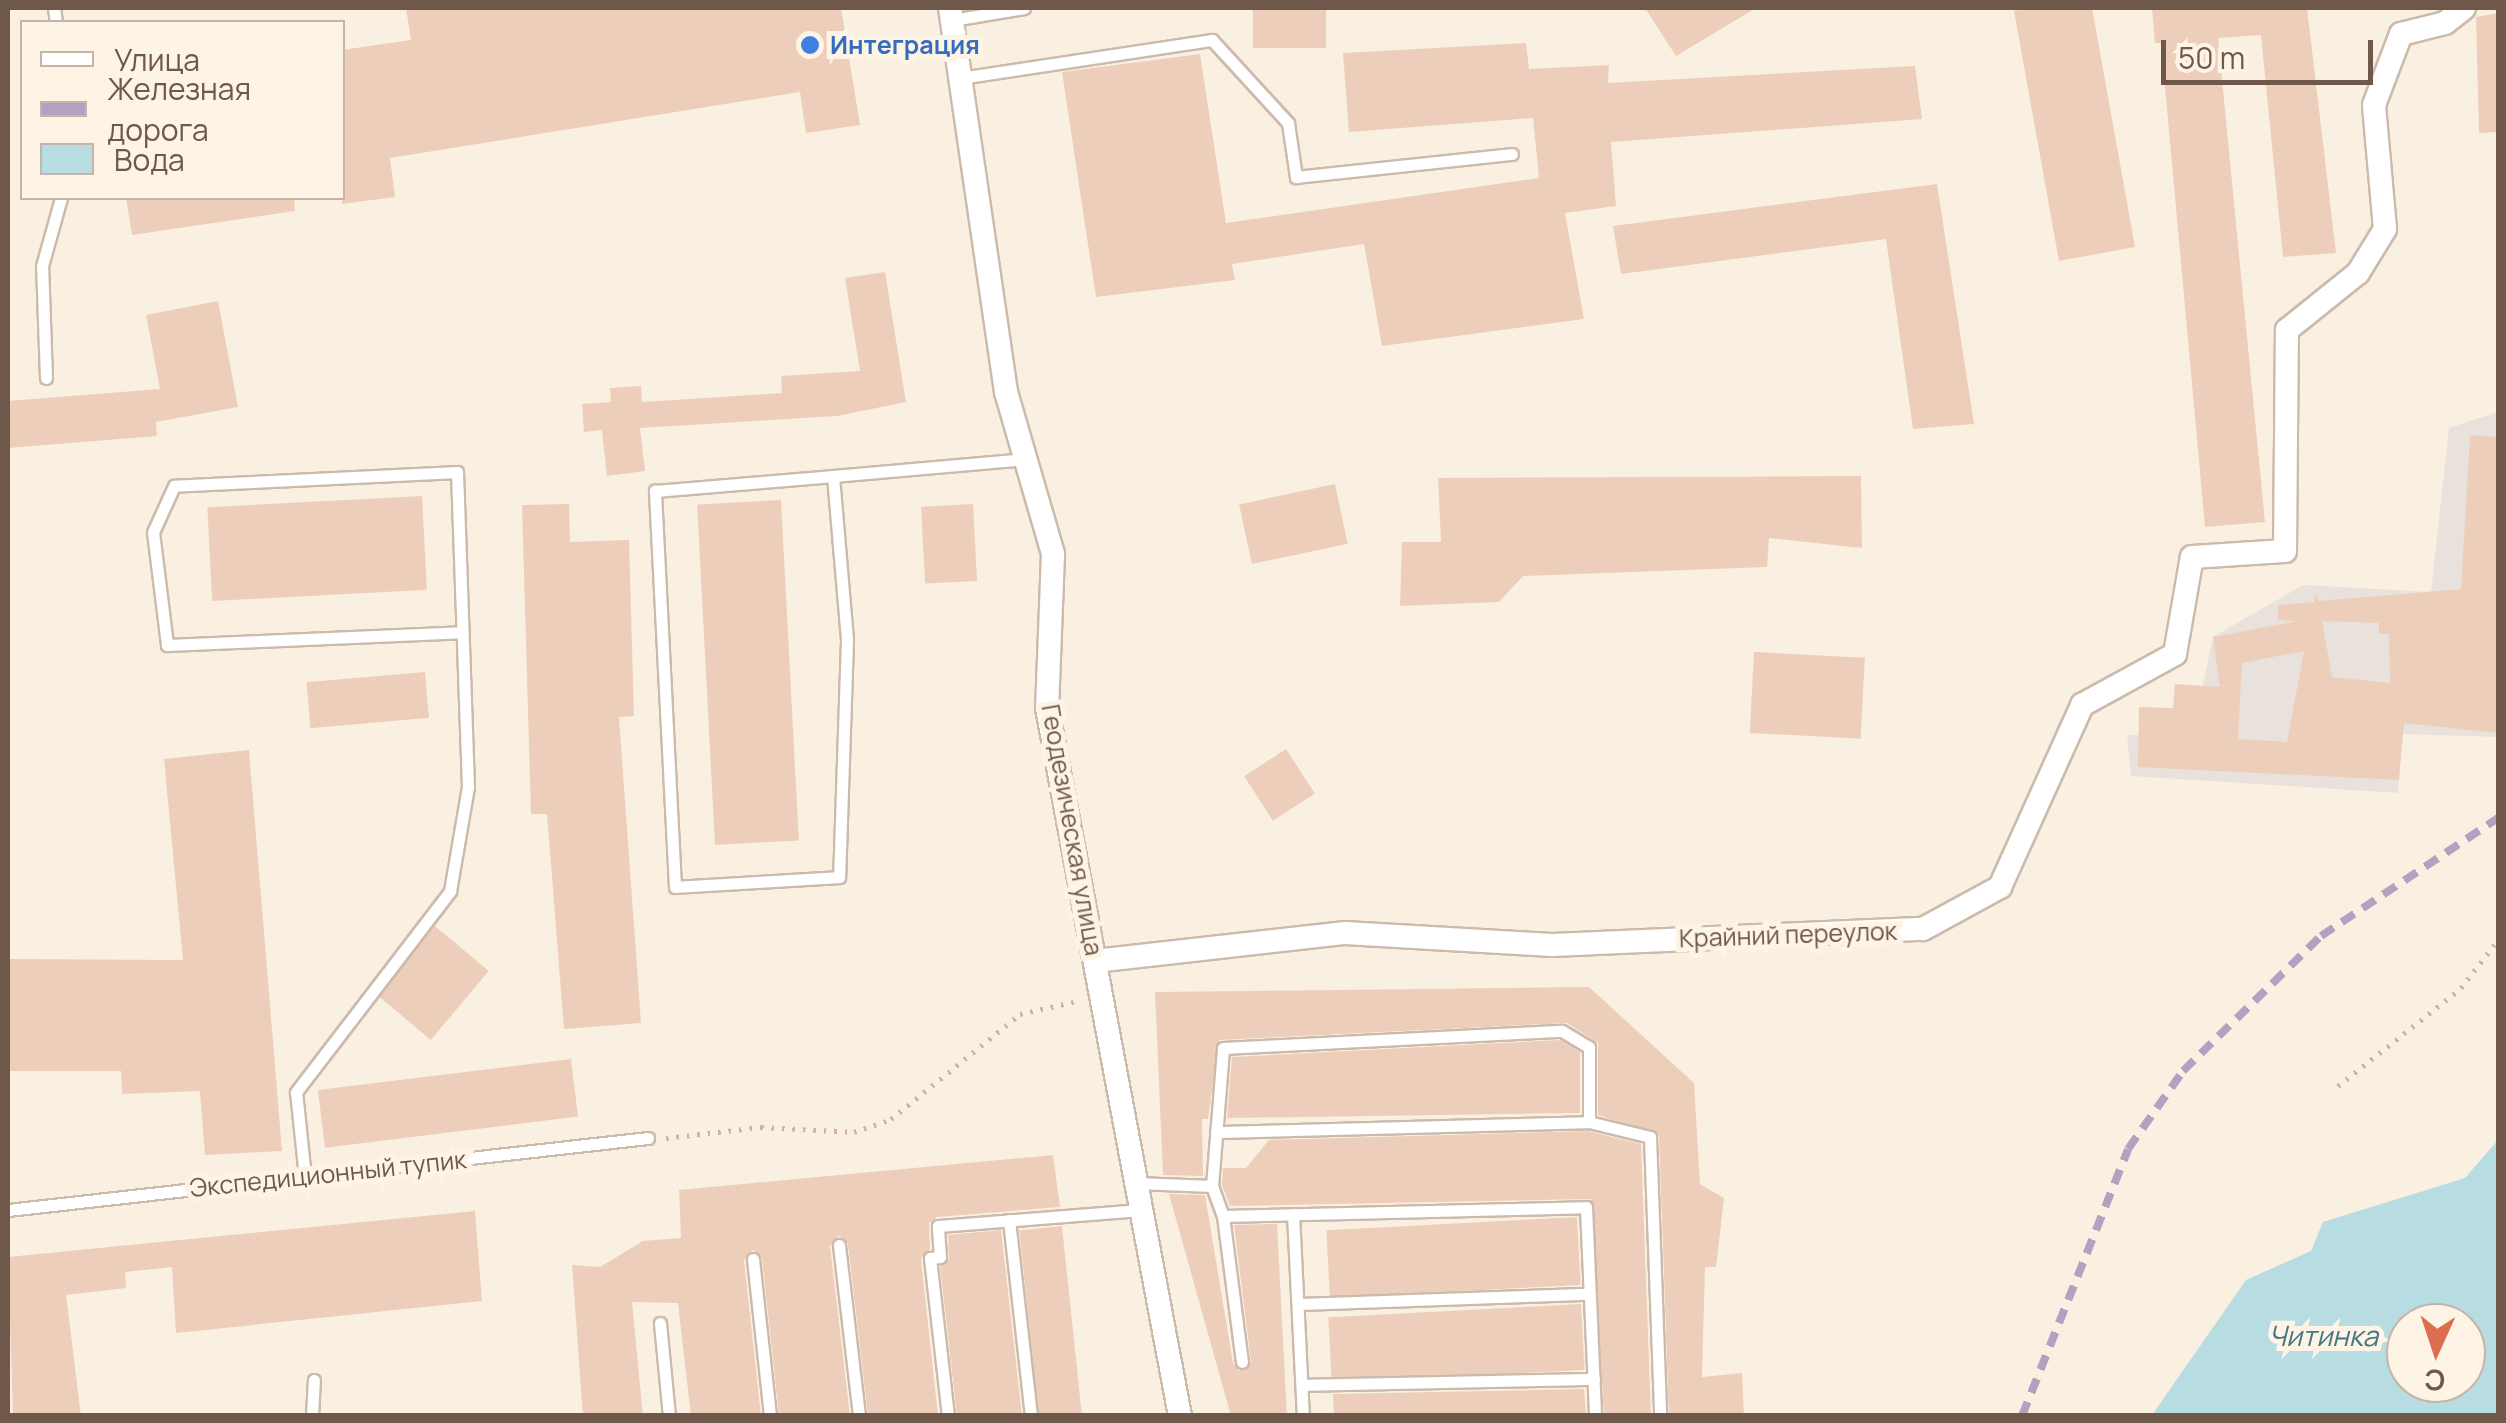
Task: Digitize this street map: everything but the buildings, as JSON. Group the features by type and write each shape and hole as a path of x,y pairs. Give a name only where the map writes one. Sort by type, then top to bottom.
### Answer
{"street":[{"name":"Крайний переулок","path":"1094,961 1345,933 1552,945 1923,930 2000,887 2082,704 2175,654 2192,558 2286,552 2286,330 2358,273 2385,229 2374,105 2401,34 2445,22 2464,8"},
{"name":"Геодезическая улица","path":"951,14 1006,392 1053,554 1047,708 1180,1416"}],"lane":[{"path":"951,14 1024,8"},
{"path":"960,78 1212,40 1288,124 1296,177 1512,154"},
{"path":"46,378 42,266 61,200"},
{"path":"834,476 847,640 838,877 676,887 656,491 834,476 1026,460"},
{"path":"305,1176 296,1092 450,892 468,787 457,472 174,486 153,532 166,645 462,632"},
{"path":"1242,1362 1223,1216 1212,1186 1223,1048 1562,1032 1589,1047 1588,1122"},
{"path":"1216,1132 1588,1122 1650,1137 1660,1416"},
{"name":"Экспедиционный тупик","path":"8,1210 648,1138"},
{"path":"1136,1183 1212,1186"},
{"path":"1223,1216 1586,1207 1595,1416"},
{"path":"948,1416 930,1258 940,1258 938,1226 1142,1210"},
{"path":"1293,1214 1303,1416"},
{"path":"1009,1220 1031,1416"},
{"path":"839,1245 860,1416"},
{"path":"753,1259 770,1416"},
{"path":"1298,1304 1590,1294"},
{"path":"660,1323 669,1416"},
{"path":"1302,1385 1594,1378"},
{"path":"312,1416 314,1380"}],"path":[{"path":"2338,1086 2461,988 2498,940"},
{"path":"648,1138 761,1127 854,1132 891,1119 1020,1014 1102,997"}],"shaded area":[{"path":"2498,412 2498,737 2402,734 2398,793 2131,776 2127,735 2186,735 2196,718 2213,637 2303,585 2431,592 2449,428"}],"water":[{"name":"Читинка","path":"2498,1140 2498,1415 2152,1415 2246,1280 2311,1251 2323,1222 2465,1178"}],"railway":[{"path":"2022,1416 2128,1149 2183,1071 2321,936 2498,818"}],"place":[{"name":"Интеграция","path":"810,45"}]}
